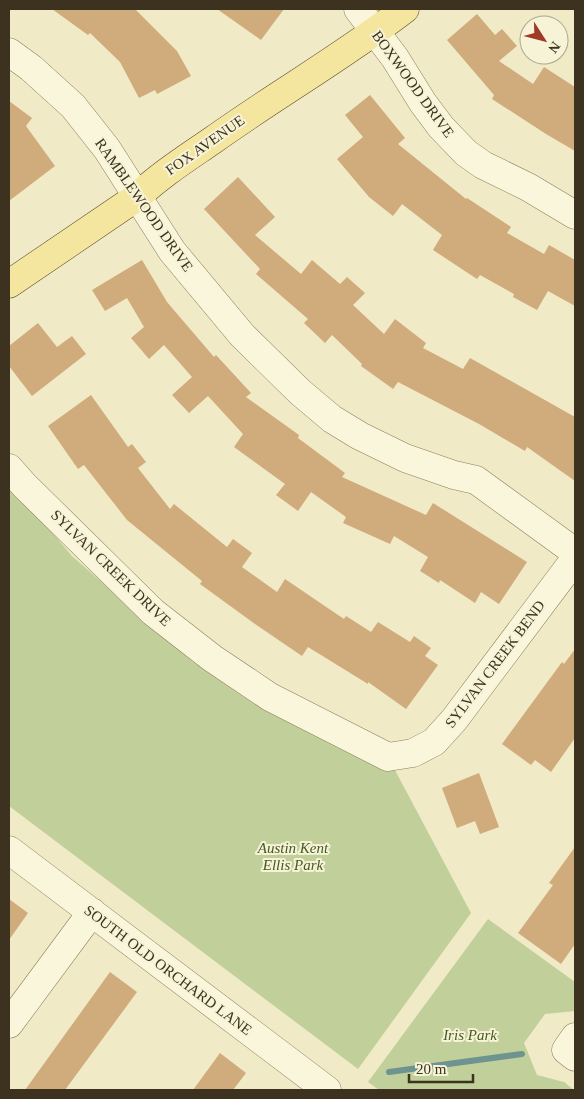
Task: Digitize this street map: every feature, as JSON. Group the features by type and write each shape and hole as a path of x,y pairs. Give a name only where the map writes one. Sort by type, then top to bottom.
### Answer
{"main road":[{"name":"FOX AVENUE","path":"9,284 137,197 152,182 234,125 375,32 405,9"}],"street":[{"name":"BOXWOOD DRIVE","path":"358,9 395,58 423,104 440,127 466,153 483,165 528,187 575,215"},
{"name":"RAMBLEWOOD DRIVE","path":"9,52 31,68 73,106 107,149 172,251 242,335 300,392 332,419 360,436 405,458 476,480 575,552"},
{"name":"SYLVAN CREEK DRIVE","path":"9,468 153,612 212,658 270,697 388,757 403,754"},
{"name":"SYLVAN CREEK BEND","path":"403,754 413,753 434,742 454,720 575,559"},
{"name":"SOUTH OLD ORCHARD LANE","path":"9,850 92,912 311,1086"},
{"path":"9,1024 92,912"},
{"path":"575,1037 566,1050 575,1057"}],"green space":[{"name":"Austin Kent Ellis Park","path":"9,479 72,556 193,662 388,757 471,913 358,1069 9,806"},
{"name":"Iris Park","path":"488,919 575,982 575,1011 545,1014 524,1043 537,1075 564,1082 574,1090 379,1090 368,1082"}],"building":[{"path":"52,9 135,9 177,51 191,76 157,94 155,90 139,98 120,62 90,33 88,35"},
{"path":"217,9 284,9 261,40"},
{"path":"477,14 495,35 502,29 517,46 499,61 533,84 544,67 575,87 575,151 492,99 494,95 447,40"},
{"path":"370,95 405,138 398,144 466,199 511,227 507,233 544,254 549,245 575,260 575,306 548,291 537,310 513,297 514,294 480,275 477,279 433,250 442,235 402,204 393,216 369,197 337,159 363,137 345,115"},
{"path":"9,101 32,118 26,126 55,166 9,201"},
{"path":"238,177 275,217 255,235 301,274 312,260 340,284 347,277 365,293 353,305 384,334 395,319 426,343 423,348 463,369 470,358 575,417 575,481 527,447 525,451 479,424 398,382 393,389 361,366 362,364 332,335 325,343 304,323 308,319 256,274 260,269 204,209"},
{"path":"142,260 167,302 214,357 216,355 251,393 246,397 299,435 298,438 345,473 342,477 426,515 433,503 527,562 499,604 481,592 475,603 440,580 439,583 420,571 428,557 394,536 390,544 343,523 346,517 311,492 298,511 276,495 285,484 234,447 243,434 208,396 189,413 172,395 192,377 164,345 149,359 131,338 144,327 127,298 105,311 92,290"},
{"path":"38,323 57,347 72,336 86,354 32,396 9,366 9,346"},
{"path":"91,395 128,447 132,444 146,462 138,468 170,509 174,504 227,547 233,539 252,553 242,567 277,592 285,579 344,619 346,616 371,632 378,622 410,642 414,636 431,648 425,656 438,665 406,709 368,682 368,684 308,647 302,656 200,584 202,581 127,520 84,465 78,469 48,426"},
{"path":"575,649 575,738 551,772 535,760 531,765 502,744 562,662 564,664"},
{"path":"479,773 499,827 480,834 475,821 457,828 442,788"},
{"path":"575,847 575,944 561,964 518,933 553,885 549,883"},
{"path":"9,899 28,913 9,940"},
{"path":"110,972 137,992 65,1090 25,1090"},
{"path":"220,1053 246,1073 233,1090 193,1090"}],"waterway":[{"path":"389,1072 522,1054"}]}
